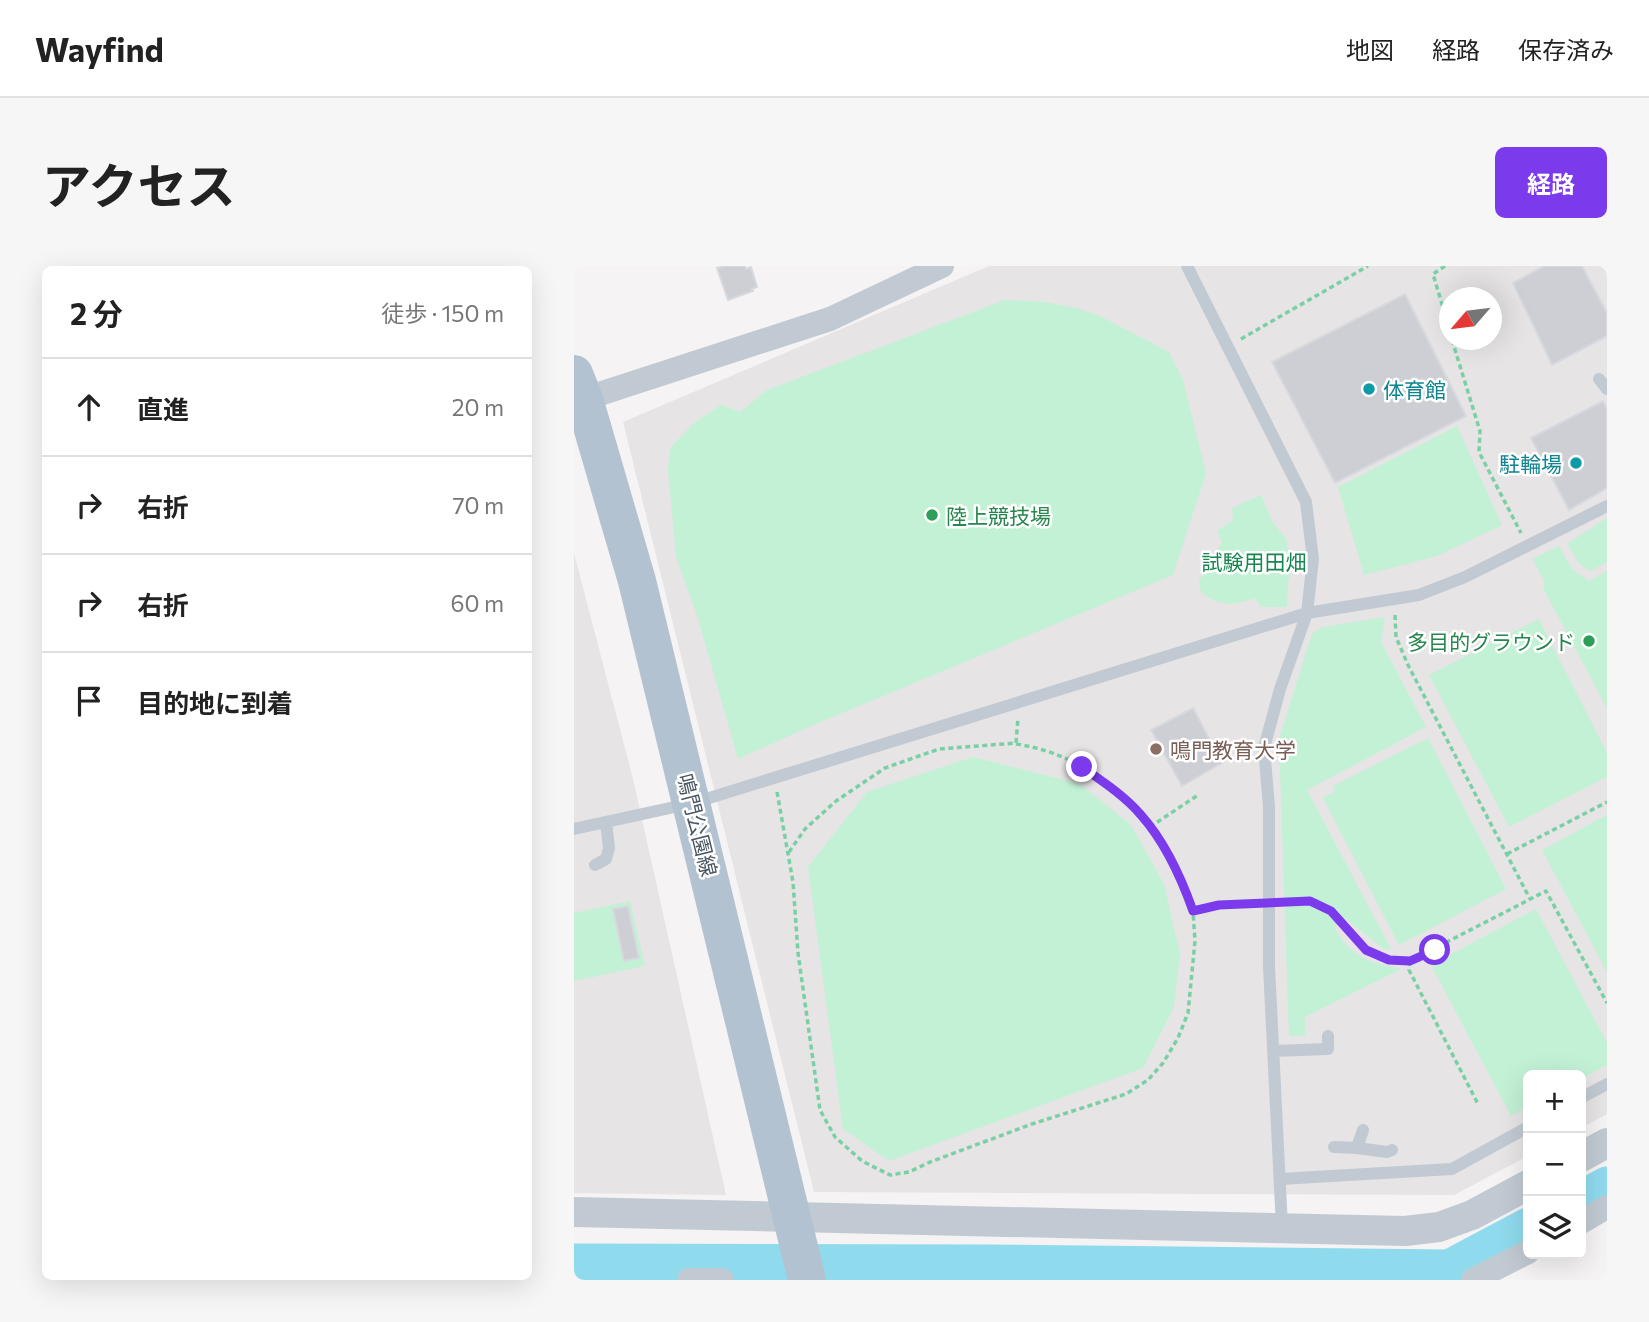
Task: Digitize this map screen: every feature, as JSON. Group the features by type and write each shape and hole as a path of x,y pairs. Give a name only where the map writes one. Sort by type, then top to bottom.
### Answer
{"main road":[{"name":"鳴門公園線","path":"579,387 637,581 680,806 787,1252"},
{"name":"鳴門公園線","path":"574,452 680,806"}],"street":[{"path":"579,387 830,319 943,266"},
{"path":"1586,1154 1607,1143"},
{"path":"574,1212 787,1252 1283,1230 1405,1231 1438,1227 1472,1215 1523,1188"},
{"path":"1586,1219 1607,1207"},
{"path":"1473,1280 1523,1255"},
{"path":"689,1280 722,1280"}],"lane":[{"path":"1187,266 1306,502 1313,559 1307,613 1280,689 1264,748 1269,807 1269,967 1283,1230"},
{"path":"574,829 680,806 1307,613 1419,595 1465,577 1607,506"},
{"path":"595,865 606,859 609,848 606,822"},
{"path":"1274,1051 1328,1049 1328,1036"},
{"path":"1586,1095 1607,1084"},
{"path":"1357,1148 1363,1130"},
{"path":"1280,1180 1452,1169 1523,1131"},
{"path":"1334,1147 1387,1152 1392,1150"}],"path":[{"path":"1227,346 1368,266"},
{"path":"1439,294 1433,274 1446,266"},
{"path":"1455,350 1480,431 1479,452 1527,546"},
{"path":"1395,600 1396,637 1408,665 1531,899"},
{"path":"1016,743 1020,702"},
{"path":"774,778 793,882 798,953 820,1110 835,1137 862,1161 890,1175 909,1172 1019,1129 1126,1094 1148,1080 1163,1063 1178,1038 1188,1013 1195,942 1193,911 1183,882 1167,851 1142,815 1082,767 1041,747 1016,743 939,749 885,768 836,801 805,829 788,854"},
{"path":"1150,827 1198,795"},
{"path":"1507,854 1607,802"},
{"path":"1193,911 1219,905 1310,901 1331,911 1366,950 1389,960 1410,961 1546,891 1607,1003"},
{"path":"1410,961 1409,970 1478,1104"}],"shaded area":[{"name":"鳴門教育大学","path":"989,266 1607,266 1607,1114 1586,1125 1586,1070 1523,1070 1523,1159 1454,1195 814,1192 623,422"},
{"path":"574,553 633,779 726,1195 574,1193"}],"green space":[{"name":"陸上競技場","path":"1005,300 1045,302 1077,308 1102,317 1169,352 1183,380 1206,473 1173,575 738,759 697,615 676,557 668,470 670,448 693,424 721,405 740,412 767,390"},
{"path":"1457,426 1502,525 1437,556 1364,575 1338,487"},
{"name":"試験用田畑","path":"1261,495 1272,521 1286,539 1292,567 1288,582 1287,607 1261,607 1255,598 1233,604 1220,603 1201,592 1199,581 1222,542 1217,531 1233,520 1232,508"},
{"path":"1607,518 1607,562 1591,571 1581,566 1567,544"},
{"name":"多目的グラウンド","path":"1559,546 1572,569 1589,581 1607,571 1607,708 1544,590 1544,580 1532,559"},
{"path":"1385,617 1381,642 1426,727 1307,790 1391,949 1384,949 1346,919 1334,927 1354,952 1370,961 1401,969 1305,1017 1305,1036 1289,1036 1279,739 1312,634 1322,627"},
{"path":"1539,619 1607,753 1607,777 1509,827 1429,675"},
{"path":"1428,738 1506,889 1399,945 1323,798 1335,791 1333,786"},
{"path":"973,757 1080,784 1131,825 1164,884 1180,954 1174,1007 1143,1068 889,1161 843,1129 808,867 867,792"},
{"path":"1607,815 1607,972 1542,850"},
{"path":"630,901 645,966 574,981 574,913"},
{"path":"1536,909 1607,1043 1607,1065 1586,1076 1586,1070 1523,1070 1523,1110 1511,1116 1431,965"}],"building":[{"path":"745,266 746,269 751,267 757,287 728,300 717,268"},
{"path":"1544,266 1582,266 1607,313 1607,336 1552,365 1513,283"},
{"name":"体育館","path":"1405,294 1466,416 1335,483 1272,362"},
{"name":"駐輪場","path":"1603,401 1607,409 1607,488 1569,510 1531,438"},
{"path":"1193,708 1222,763 1182,786 1151,730"},
{"path":"628,906 639,958 624,961 613,909"}],"waterway":[{"path":"1586,1196 1607,1185"},
{"path":"574,1262 1449,1268 1523,1229"}],"place":[{"name":"体育館","path":"1369,389"},
{"name":"駐輪場","path":"1576,463"},
{"name":"陸上競技場","path":"932,515"},
{"name":"多目的グラウンド","path":"1589,641"},
{"name":"鳴門教育大学","path":"1156,749"}],"route":[{"path":"1082,767 1142,815 1167,851 1183,882 1193,911 1219,905 1310,901 1331,911 1366,950 1389,960 1410,961 1435,950"}]}
